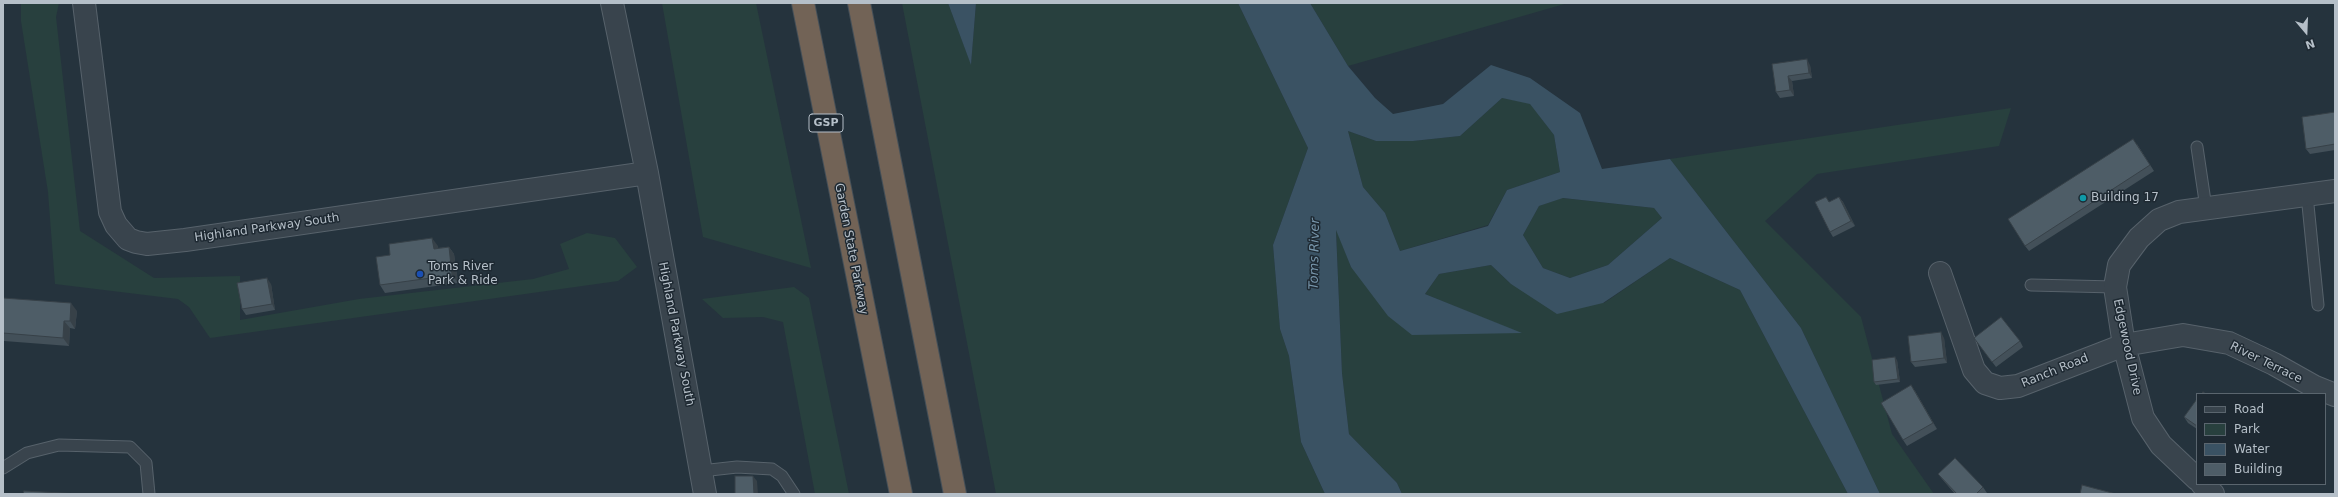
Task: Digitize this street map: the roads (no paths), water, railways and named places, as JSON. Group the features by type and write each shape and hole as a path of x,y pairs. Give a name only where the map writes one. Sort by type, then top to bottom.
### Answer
{"highway":[{"name":"Garden State Parkway","path":"803,3 900,494"},
{"path":"858,3 955,494"}],"street":[{"name":"Highland Parkway South","path":"84,3 110,212 116,225 128,239 136,242 147,244 185,240 647,173"},
{"name":"Highland Parkway South","path":"612,3 647,173 705,494"},
{"name":"Edgewood Drive","path":"2196,478 2161,445 2143,418 2124,345 2115,287 2119,265 2139,238 2158,220 2179,212 2335,192"},
{"name":"Ranch Road","path":"1940,273 1974,370 1985,383 2000,388 2018,386 2124,345"},
{"name":"River Terrace","path":"2124,345 2183,335 2229,343 2274,364 2315,387 2335,395"},
{"path":"2203,485 2213,494"}],"lane":[{"path":"2198,147 2206,208"},
{"path":"2307,195 2318,305"},
{"path":"2031,285 2115,287"},
{"path":"3,468 27,453 59,445 130,447 146,463 149,494"},
{"path":"701,471 749,467 772,469 782,476 794,494"}],"water":[{"path":"948,3 976,3 971,65"},
{"name":"Toms River","path":"1238,3 1310,3 1348,66 1375,98 1393,114 1443,104 1491,65 1530,78 1580,113 1602,169 1670,159 1801,328 1880,494 1848,494 1740,290 1670,258 1603,303 1557,314 1511,284 1491,265 1439,274 1425,294 1522,333 1412,335 1388,316 1351,267 1336,230 1342,373 1349,434 1397,483 1402,494 1325,494 1301,442 1289,356 1280,329 1273,245 1308,148","holes":["1502,98 1530,104 1554,135 1560,172 1507,190 1488,226 1400,251 1385,213 1363,187 1348,131 1376,141 1413,141 1460,136","1563,198 1654,208 1662,218 1608,265 1570,278 1543,268 1523,235 1539,206"]}],"place":[{"name":"Building 17","path":"2083,198"},
{"name":"Toms River Park & Ride","path":"420,274"}]}
